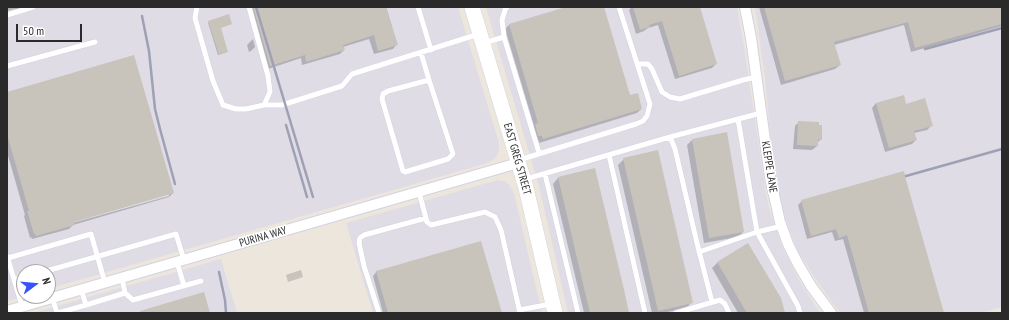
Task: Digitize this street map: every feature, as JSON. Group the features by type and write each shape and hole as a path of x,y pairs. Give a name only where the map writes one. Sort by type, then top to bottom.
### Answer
{"main road":[{"name":"EAST GREG STREET","path":"472,7 524,180 553,308"}],"street":[{"name":"KLEPPE LANE","path":"745,7 751,38 774,200 788,244 798,264 811,286 831,313"},
{"name":"PURINA WAY","path":"56,297 419,192 518,161"},
{"name":"PURINA WAY","path":"7,310 30,304"}],"lane":[{"path":"7,15 33,7"},
{"path":"197,7 195,18 213,81 223,105 236,109 246,109 264,105 282,105 342,86 352,74 431,50 481,39 504,37"},
{"path":"249,7 268,76 270,92 264,105"},
{"path":"418,7 431,50"},
{"path":"507,7 504,10 502,20 504,37 539,153"},
{"path":"518,161 539,153 636,124 643,121 647,116 650,104 620,7"},
{"path":"7,66 95,42"},
{"path":"421,53 430,80 453,154 448,159 405,172 403,171 382,99 384,94 388,91 430,80"},
{"path":"638,64 648,64 652,69 662,92 670,97 680,99 756,77"},
{"path":"524,180 670,137 761,113"},
{"path":"738,119 758,232 798,306 800,313"},
{"path":"670,137 675,149 712,302"},
{"path":"609,155 645,313"},
{"path":"546,174 578,313"},
{"path":"419,192 427,222 431,225 485,212 495,217 501,230 519,312 553,308"},
{"path":"379,313 364,266 359,243 360,238 364,235 426,218"},
{"path":"699,252 758,232 782,226"},
{"path":"22,306 7,257 91,234 105,282"},
{"path":"56,268 176,234 184,286"},
{"path":"122,278 125,293 133,300 201,281"},
{"path":"81,289 86,305"},
{"path":"57,313 125,293"},
{"path":"676,313 720,300 725,304 729,313"}],"shaded area":[{"path":"7,7 458,7 499,143 498,153 490,162 56,287 56,264 16,264 16,298 7,301"},
{"path":"487,7 737,7 770,212 783,249 799,280 820,313 568,313 539,186"},
{"path":"755,7 1002,7 1002,307 981,313 841,313 834,305 798,251 783,210 773,158 765,78"},
{"path":"498,180 506,182 514,193 542,313 373,313 346,223"},
{"path":"221,259 237,313 33,313"}],"building":[{"path":"253,7 386,7 398,45 378,51 374,35 343,45 345,50 306,62 305,55 270,66"},
{"path":"566,7 604,7 630,95 638,93 642,109 543,139 542,136 538,136 535,124 538,123 509,24"},
{"path":"633,7 700,7 717,64 679,76 662,21 649,25 650,27 640,30"},
{"path":"764,7 1002,7 1002,24 915,48 908,22 834,42 841,65 785,81"},
{"path":"229,14 232,24 221,28 228,52 219,55 208,21"},
{"path":"134,55 174,193 74,222 75,225 36,236 34,234 27,211 29,211 7,134 7,92"},
{"path":"904,95 906,104 925,98 933,126 914,131 917,140 889,148 876,103"},
{"path":"798,121 819,122 819,125 822,125 822,140 818,139 818,146 797,145"},
{"path":"727,132 744,232 709,238 692,139"},
{"path":"658,150 693,303 658,311 623,158"},
{"path":"595,168 629,313 590,313 576,254 558,177"},
{"path":"904,171 944,313 869,313 847,235 839,238 836,229 811,236 801,200"},
{"path":"481,241 502,313 388,313 376,271"},
{"path":"748,243 781,298 785,313 747,313 717,262"},
{"path":"301,270 303,277 288,282 286,275"},
{"path":"204,292 210,313 141,313 140,311"}],"railway":[{"path":"256,7 313,197"},
{"path":"142,16 149,51 155,109 175,184"},
{"path":"925,49 1002,28"},
{"path":"286,125 307,197"},
{"path":"906,176 1002,149"},
{"path":"219,272 225,300 226,313"}]}
